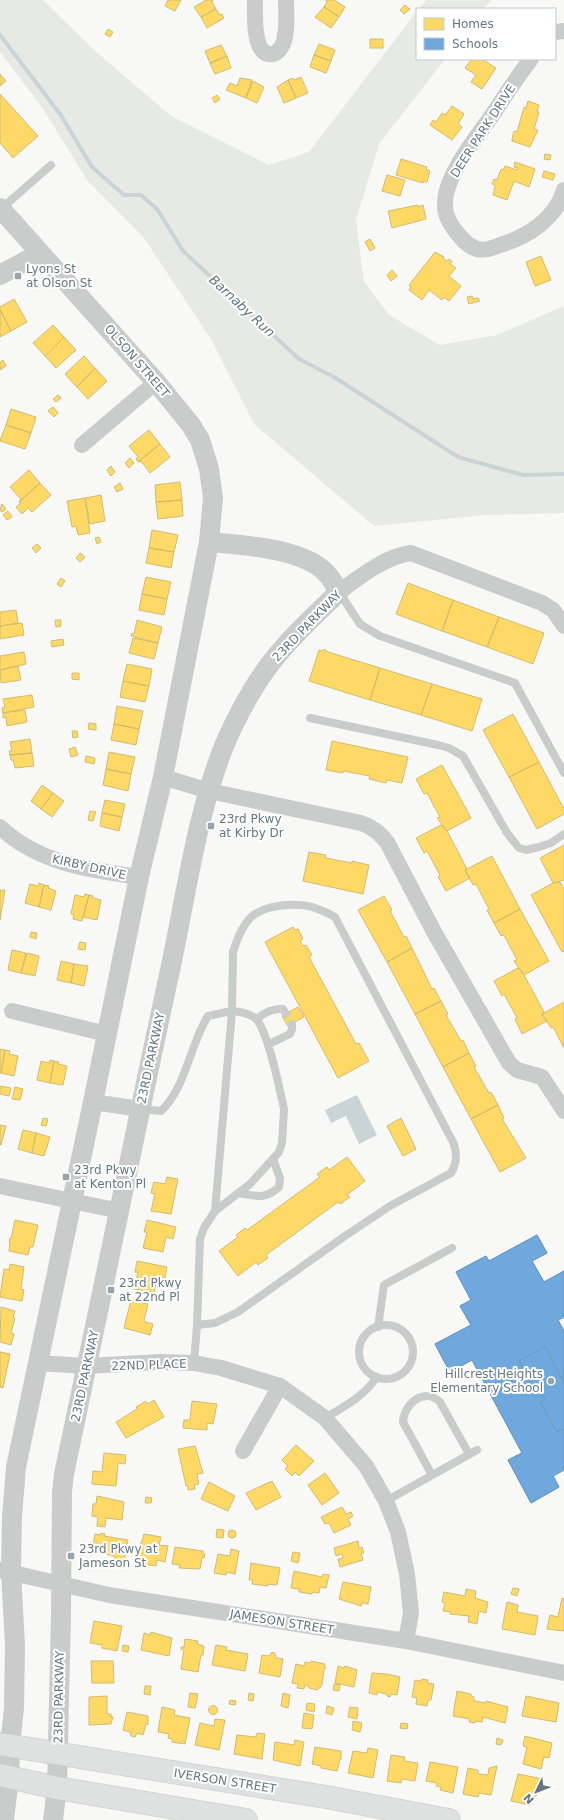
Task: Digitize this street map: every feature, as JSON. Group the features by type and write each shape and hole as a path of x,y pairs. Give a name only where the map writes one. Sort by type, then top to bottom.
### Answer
{"main road":[{"name":"IVERSON STREET","path":"5,1745 326,1797 449,1820"},
{"path":"5,1776 57,1788 246,1820"}],"street":[{"path":"255,0 258,43 262,50 270,55 280,49 284,39 286,27 286,0"},
{"name":"DEER PARK DRIVE","path":"530,60 458,165 448,185 445,202 446,213 459,236 468,245 484,250 525,236 542,223 555,209 564,190"},
{"name":"OLSON STREET","path":"1,212 156,382 191,425 200,440 209,469 214,498 209,542"},
{"path":"0,275 40,254"},
{"path":"82,445 156,382"},
{"path":"4,1820 5,1745 14,1708 15,1653 5,1571 12,1517 16,1466 71,1201 94,1102 139,878 163,777 209,542 242,545 304,558 327,574 339,592"},
{"name":"23RD PARKWAY","path":"53,1820 57,1788 58,1753 62,1486 171,967 191,861 209,791 224,746 252,692 270,664 301,628 339,592 388,559 399,555 411,553 542,603 553,610 564,626"},
{"path":"163,777 209,791 361,823 371,826 378,831 387,842 433,930 509,1063 517,1070 542,1077 564,1112"},
{"name":"KIRBY DRIVE","path":"0,828 24,847 46,857 103,872 139,878"},
{"path":"12,1011 107,1034"},
{"path":"94,1102 140,1109"},
{"path":"0,1186 120,1211"},
{"name":"22ND PLACE","path":"38,1363 86,1366 160,1362 194,1363 221,1368 280,1386 325,1418 366,1466 386,1502 398,1532 407,1574 411,1613 406,1641"},
{"path":"243,1451 280,1386"},
{"name":"JAMESON STREET","path":"5,1571 109,1594 406,1641 564,1673"}],"lane":[{"path":"1,212 51,164"},
{"path":"339,592 360,624 380,636 515,683 564,773"},
{"path":"310,718 438,745 456,751 463,756 507,833 519,848 526,850 539,847 551,843 564,834"},
{"path":"197,1325 215,1323 238,1312 345,1236 390,1206 450,1173 455,1166 457,1155 454,1144 335,917 322,910 301,905 266,909 250,918 238,937 233,952 232,1010 216,1211"},
{"path":"256,1019 272,1009 283,1009 286,1014"},
{"path":"140,1109 161,1111 169,1104 201,1027 208,1016 232,1010 247,1014 256,1019 268,1044 284,1109 285,1118 282,1143 279,1152 273,1159 250,1184 216,1211 204,1228 200,1239 194,1363"},
{"path":"268,1044 290,1034 292,1024"},
{"path":"238,1193 264,1197 279,1187 280,1178 273,1159"},
{"path":"378,1327 384,1285 452,1248"},
{"path":"391,1326 403,1332 408,1337 412,1349 411,1363 403,1373 390,1379 377,1378 366,1370 360,1358 360,1345 367,1334 378,1327 391,1326"},
{"path":"325,1418 356,1400 377,1378"},
{"path":"432,1475 403,1422 403,1416 408,1406 416,1398 429,1395 435,1396 440,1402 469,1454"},
{"path":"386,1502 477,1450"}],"shaded area":[{"path":"0,0 43,0 95,51 171,116 269,165 309,152 416,12 416,60 444,60 379,144 356,220 364,282 389,315 440,345 497,335 564,306 564,513 486,515 374,526 254,424 211,339 144,238 87,180 42,107 0,52"},
{"path":"426,0 491,0 485,8 420,8"},
{"path":"357,1095 377,1135 359,1144 346,1116 331,1123 325,1110"}],"building: Homes":[{"path":"168,0 181,0 175,11 165,6"},
{"path":"206,0 213,0 212,2 216,9 201,17 194,7"},
{"path":"326,0 334,0 345,7 339,17 324,7 327,2"},
{"path":"405,5 410,9 404,14 400,10"},
{"path":"324,7 339,17 331,28 315,17"},
{"path":"216,9 224,18 207,28 201,17"},
{"path":"108,29 113,32 110,37 105,34"},
{"path":"370,39 383,39 383,48 370,48"},
{"path":"319,44 335,50 331,61 314,55"},
{"path":"221,45 227,56 210,63 205,51"},
{"path":"314,55 331,61 326,73 310,67"},
{"path":"227,56 231,68 215,74 210,63"},
{"path":"471,60 484,60 496,68 482,89 471,82 476,75 465,68"},
{"path":"0,74 6,81 0,86"},
{"path":"301,77 308,93 296,98 288,80 293,78 294,80"},
{"path":"240,78 252,80 246,98 226,90 230,83 237,86"},
{"path":"288,80 296,98 284,103 277,87"},
{"path":"253,81 264,87 257,103 246,98"},
{"path":"0,94 38,136 13,158 0,143"},
{"path":"217,95 220,99 215,103 212,98"},
{"path":"528,101 539,105 537,112 539,112 534,129 538,130 530,147 512,141 514,131 517,132 524,107 526,108"},
{"path":"452,106 464,114 458,124 462,127 452,140 430,125 433,120 436,122 442,113 445,115"},
{"path":"545,154 551,155 550,160 544,159"},
{"path":"401,159 427,167 426,169 430,171 427,182 423,181 423,183 396,175"},
{"path":"515,162 535,169 529,187 514,181 507,200 493,195 495,185 492,184 494,179 497,180 501,169 503,170 505,166 517,170 518,168 514,167"},
{"path":"544,171 555,174 553,180 542,177"},
{"path":"387,175 405,180 400,196 382,191"},
{"path":"418,205 418,207 423,205 426,219 392,228 388,211"},
{"path":"370,239 375,248 370,251 365,242"},
{"path":"435,252 444,257 443,258 447,261 449,259 452,261 450,264 456,268 449,276 461,286 449,301 444,297 442,300 429,290 422,300 409,290 411,287 409,285"},
{"path":"541,256 551,280 535,286 526,262"},
{"path":"392,270 397,276 391,281 387,275"},
{"path":"472,296 473,299 478,298 480,301 469,304 467,297"},
{"path":"14,299 27,322 11,331 0,310 0,307"},
{"path":"0,310 11,331 0,337"},
{"path":"53,325 64,337 45,356 33,343"},
{"path":"64,337 76,350 56,368 45,356"},
{"path":"84,356 95,368 77,387 65,374"},
{"path":"3,360 6,366 0,370 0,362"},
{"path":"95,368 107,381 88,399 77,387"},
{"path":"58,395 61,398 56,402 53,399"},
{"path":"53,407 58,413 54,417 48,411"},
{"path":"11,409 36,417 31,433 6,425"},
{"path":"6,425 31,433 25,449 0,441"},
{"path":"149,430 160,444 138,462 136,459 138,457 129,446"},
{"path":"160,444 170,457 150,473 141,461 138,462"},
{"path":"130,458 134,463 129,468 125,463"},
{"path":"111,466 115,472 111,476 107,470"},
{"path":"29,470 40,483 19,502 21,499 10,487"},
{"path":"180,482 182,500 156,502 155,485"},
{"path":"40,483 51,495 32,512 28,508 22,514 16,507 21,503 19,502"},
{"path":"120,483 123,489 117,492 114,487"},
{"path":"101,495 105,521 90,524 85,498"},
{"path":"85,498 90,533 78,535 76,526 72,527 67,501"},
{"path":"182,500 183,516 158,519 156,502"},
{"path":"2,504 6,509 2,512 0,510"},
{"path":"8,511 12,517 7,520 3,515"},
{"path":"152,530 178,535 174,552 149,548"},
{"path":"99,537 101,542 97,544 95,538"},
{"path":"37,544 41,548 36,553 32,548"},
{"path":"149,548 174,552 171,568 146,563"},
{"path":"80,553 85,557 80,562 76,558"},
{"path":"146,577 171,582 167,599 142,594"},
{"path":"61,578 65,581 61,587 57,584"},
{"path":"408,583 453,600 442,631 396,614"},
{"path":"142,594 167,599 164,615 139,610"},
{"path":"453,600 499,617 487,647 442,631"},
{"path":"16,610 18,623 0,626 0,612"},
{"path":"499,617 544,633 533,664 487,647"},
{"path":"55,620 61,620 61,626 56,627"},
{"path":"137,620 162,627 158,643 131,636 132,633 134,634"},
{"path":"22,623 24,635 0,639 0,626"},
{"path":"133,638 158,643 154,659 129,653"},
{"path":"63,639 64,645 52,647 51,641"},
{"path":"324,649 328,652 380,668 370,700 309,681 319,650 323,651"},
{"path":"24,652 26,664 0,670 0,656"},
{"path":"127,664 152,669 149,686 123,681"},
{"path":"18,666 21,680 1,683 0,670"},
{"path":"380,668 432,684 421,715 370,700"},
{"path":"72,673 79,673 79,680 72,679"},
{"path":"123,681 149,686 145,702 120,697"},
{"path":"432,684 482,699 472,731 421,715"},
{"path":"32,695 34,707 3,713 2,708 5,707 3,699"},
{"path":"117,706 143,711 139,729 114,724"},
{"path":"25,710 27,722 7,726 6,717 3,718 3,713"},
{"path":"513,714 539,762 509,777 483,730"},
{"path":"89,723 96,724 96,730 88,729"},
{"path":"114,724 139,729 136,745 111,740"},
{"path":"72,731 77,731 78,737 73,738"},
{"path":"30,739 32,753 10,755 9,751 12,751 10,742"},
{"path":"332,741 408,757 402,783 387,780 386,783 369,779 370,776 343,771 343,773 326,770"},
{"path":"75,747 78,755 71,757 69,749"},
{"path":"109,752 135,757 131,774 106,769"},
{"path":"32,753 34,766 15,768 10,755"},
{"path":"86,756 95,758 94,764 85,762"},
{"path":"539,762 564,809 564,814 537,829 509,777"},
{"path":"442,765 471,818 447,831 437,818 440,817 427,793 424,794 416,779"},
{"path":"106,769 131,774 128,791 103,785"},
{"path":"42,785 53,793 41,809 31,801"},
{"path":"53,793 64,801 52,817 41,809"},
{"path":"105,800 125,804 122,817 102,813"},
{"path":"90,811 96,812 93,821 88,820"},
{"path":"102,813 122,817 119,831 100,826"},
{"path":"441,825 447,831 467,869 465,870 470,878 446,891 438,877 440,875 427,851 424,853 416,838"},
{"path":"564,845 564,880 553,883 540,858"},
{"path":"309,852 326,855 325,858 352,863 352,861 369,865 363,894 303,881"},
{"path":"492,856 520,909 494,923 487,910 489,909 476,884 473,885 465,870"},
{"path":"560,882 564,889 564,951 562,952 531,895 553,883"},
{"path":"39,883 44,885 39,907 25,903 30,884 38,886"},
{"path":"44,885 49,886 48,888 56,891 51,910 39,907"},
{"path":"0,890 5,890 0,920"},
{"path":"85,894 89,895 82,921 73,919 74,915 71,914 75,895 84,897"},
{"path":"89,895 93,896 93,898 101,900 97,920 83,917"},
{"path":"384,896 404,937 406,936 412,948 387,962 358,910"},
{"path":"520,909 549,961 524,975 514,961 517,960 504,935 501,936 494,923"},
{"path":"293,927 295,930 298,929 303,939 300,941 303,946 306,945 312,955 309,957 356,1044 359,1043 369,1061 338,1078 265,942"},
{"path":"31,932 37,933 36,939 30,937"},
{"path":"80,942 86,943 85,950 78,949"},
{"path":"412,948 432,989 434,988 441,1001 415,1014 387,962"},
{"path":"12,950 26,953 21,973 8,970"},
{"path":"27,953 39,956 35,976 21,973"},
{"path":"61,961 74,964 71,983 57,980"},
{"path":"74,964 88,966 84,986 71,983"},
{"path":"518,968 524,975 544,1012 542,1014 547,1021 522,1034 515,1019 517,1018 504,994 502,996 494,981"},
{"path":"441,1001 448,1014 446,1015 461,1041 463,1040 469,1053 443,1067 415,1014"},
{"path":"564,1002 564,1048 553,1027 551,1028 542,1014"},
{"path":"298,1007 304,1017 288,1026 282,1016"},
{"path":"0,1049 5,1050 1,1073 0,1073"},
{"path":"5,1050 10,1051 9,1054 18,1056 14,1076 1,1073"},
{"path":"469,1053 476,1066 474,1067 489,1093 491,1092 498,1105 471,1119 443,1067"},
{"path":"50,1060 54,1061 50,1083 37,1080 41,1061 49,1063"},
{"path":"54,1061 59,1062 58,1064 67,1066 63,1085 50,1083"},
{"path":"0,1086 11,1088 9,1096 0,1094"},
{"path":"15,1087 23,1089 20,1100 12,1099"},
{"path":"498,1105 504,1118 502,1119 526,1158 500,1172 471,1119"},
{"path":"43,1118 48,1119 46,1126 41,1125"},
{"path":"401,1118 416,1149 403,1156 387,1126"},
{"path":"0,1125 6,1126 1,1145 0,1145"},
{"path":"23,1130 36,1133 32,1153 18,1149"},
{"path":"36,1133 50,1137 44,1156 32,1153"},
{"path":"347,1157 365,1181 347,1195 350,1197 340,1204 338,1202 266,1255 268,1258 258,1265 256,1262 238,1276 219,1251 238,1237 236,1235 245,1228 247,1230 320,1177 317,1174 327,1167 329,1170"},
{"path":"167,1177 178,1179 171,1214 151,1211 155,1194 151,1193 154,1182 165,1184"},
{"path":"15,1220 38,1225 33,1247 30,1247 28,1255 9,1251 9,1243"},
{"path":"147,1220 176,1227 173,1239 166,1237 163,1252 143,1248 147,1232 144,1232"},
{"path":"137,1261 167,1267 165,1278 157,1277 154,1293 134,1289 138,1272 135,1272"},
{"path":"10,1264 24,1267 21,1289 24,1290 22,1301 0,1297 4,1269 9,1270"},
{"path":"131,1300 148,1304 144,1320 145,1322 153,1324 150,1335 124,1328"},
{"path":"1,1307 15,1311 13,1317 15,1318 11,1333 14,1334 11,1345 0,1342"},
{"path":"0,1352 10,1354 3,1388 0,1387"},
{"path":"154,1400 164,1417 126,1438 116,1422 137,1409 136,1407 146,1401 148,1404"},
{"path":"192,1401 217,1404 213,1424 207,1423 207,1430 183,1428 184,1420 190,1420"},
{"path":"296,1445 314,1461 299,1476 295,1472 292,1476 285,1469 288,1466 282,1460"},
{"path":"195,1446 203,1473 197,1474 199,1484 194,1485 195,1489 188,1490 178,1449"},
{"path":"104,1453 126,1455 125,1464 118,1463 116,1486 92,1484 93,1471 102,1472"},
{"path":"325,1473 339,1493 322,1505 308,1485"},
{"path":"272,1481 281,1497 256,1510 246,1493"},
{"path":"209,1482 235,1496 228,1511 201,1499"},
{"path":"97,1496 124,1502 122,1520 106,1518 105,1527 97,1526 98,1517 92,1516 93,1504 96,1504"},
{"path":"146,1497 152,1498 151,1503 145,1503"},
{"path":"342,1507 346,1514 351,1512 353,1516 348,1519 351,1525 334,1533 329,1523 325,1524 321,1517"},
{"path":"217,1529 224,1530 223,1538 216,1537"},
{"path":"230,1530 234,1530 236,1534 234,1538 230,1538 228,1536 228,1532"},
{"path":"101,1533 105,1534 104,1536 128,1540 124,1561 114,1559 114,1556 101,1553 101,1550 93,1546 95,1534 101,1535"},
{"path":"144,1534 161,1537 159,1545 168,1546 165,1562 157,1560 156,1566 143,1564 144,1562 136,1560"},
{"path":"358,1541 359,1548 362,1547 364,1553 361,1553 363,1560 340,1567 338,1559 343,1558 342,1554 336,1556 334,1548"},
{"path":"175,1547 203,1551 203,1554 205,1554 204,1558 202,1557 200,1569 179,1568 180,1565 172,1564"},
{"path":"231,1549 239,1551 235,1574 227,1572 226,1575 214,1573 218,1554 230,1556"},
{"path":"293,1552 300,1553 298,1563 291,1561"},
{"path":"251,1563 280,1568 277,1585 268,1584 268,1586 252,1584 253,1580 249,1580"},
{"path":"294,1571 322,1577 323,1574 329,1575 326,1588 320,1587 319,1593 313,1592 312,1594 299,1592 299,1589 291,1588"},
{"path":"343,1582 371,1587 368,1604 362,1603 361,1606 339,1599"},
{"path":"513,1588 519,1589 517,1596 511,1594"},
{"path":"466,1589 476,1591 475,1598 488,1602 486,1613 479,1611 477,1624 468,1622 469,1616 450,1614 451,1612 443,1611 445,1603 442,1602 444,1592 465,1596"},
{"path":"562,1598 564,1599 564,1631 547,1629 550,1615 558,1617"},
{"path":"507,1602 518,1605 517,1612 538,1616 535,1635 502,1629"},
{"path":"94,1621 122,1626 117,1651 102,1648 102,1645 90,1643"},
{"path":"151,1632 172,1638 169,1656 141,1650 144,1633 150,1635"},
{"path":"185,1639 198,1641 197,1644 204,1646 198,1672 181,1669 184,1650 181,1649 181,1647 184,1647"},
{"path":"123,1645 129,1646 128,1652 122,1651"},
{"path":"216,1645 227,1647 226,1650 248,1654 245,1671 212,1665"},
{"path":"272,1652 275,1653 276,1658 283,1659 280,1677 259,1673 262,1655 269,1656"},
{"path":"91,1661 113,1661 114,1683 92,1683"},
{"path":"311,1661 325,1664 324,1667 326,1667 324,1670 322,1685 317,1690 309,1688 309,1686 305,1685 304,1689 297,1688 298,1684 292,1683 296,1664 304,1666 305,1662 310,1663"},
{"path":"338,1666 344,1668 345,1666 357,1670 354,1687 335,1683"},
{"path":"372,1673 400,1677 397,1695 391,1694 390,1697 387,1696 387,1694 377,1692 377,1695 369,1693"},
{"path":"422,1679 428,1680 427,1683 434,1684 431,1700 428,1700 427,1706 416,1704 417,1698 412,1697 415,1680 421,1681"},
{"path":"334,1684 340,1685 339,1691 333,1690"},
{"path":"145,1686 151,1686 150,1695 144,1694"},
{"path":"457,1691 471,1694 471,1696 474,1697 474,1701 486,1703 486,1701 508,1707 505,1723 483,1717 482,1722 475,1721 475,1723 469,1722 470,1719 453,1716"},
{"path":"190,1693 198,1694 195,1708 188,1707"},
{"path":"249,1693 254,1694 253,1701 248,1700"},
{"path":"283,1693 290,1695 288,1708 281,1706"},
{"path":"107,1696 107,1714 111,1714 111,1717 113,1717 111,1724 89,1725 89,1697"},
{"path":"526,1696 559,1703 556,1722 522,1716"},
{"path":"230,1700 236,1701 235,1705 229,1704"},
{"path":"307,1703 315,1704 314,1712 306,1710"},
{"path":"211,1706 215,1706 217,1710 215,1714 211,1714 209,1712 209,1708"},
{"path":"327,1706 334,1708 332,1715 326,1713"},
{"path":"162,1707 175,1710 174,1715 190,1718 185,1744 172,1742 172,1739 168,1738 169,1734 158,1732"},
{"path":"350,1707 358,1708 357,1719 348,1717"},
{"path":"127,1712 148,1716 148,1725 146,1724 143,1735 137,1733 135,1737 131,1736 130,1732 123,1730"},
{"path":"304,1713 314,1715 312,1729 302,1728"},
{"path":"215,1719 225,1720 219,1750 195,1745 200,1723 214,1726"},
{"path":"353,1721 362,1723 360,1732 352,1730"},
{"path":"401,1723 408,1724 407,1729 400,1728"},
{"path":"257,1733 265,1734 262,1759 234,1754 237,1735 256,1737"},
{"path":"525,1736 552,1743 549,1758 544,1757 541,1769 523,1764 527,1747 523,1746"},
{"path":"497,1738 503,1740 501,1745 496,1744"},
{"path":"295,1740 304,1742 300,1766 273,1760 275,1742 294,1745"},
{"path":"315,1747 341,1751 341,1759 337,1771 321,1768 321,1766 312,1764"},
{"path":"368,1748 378,1750 373,1778 348,1773 353,1751 367,1753"},
{"path":"391,1755 405,1757 404,1761 418,1763 415,1781 402,1779 401,1783 387,1781"},
{"path":"430,1762 458,1767 453,1793 440,1790 441,1787 436,1786 437,1783 426,1781"},
{"path":"497,1766 491,1795 479,1793 478,1797 463,1794 468,1768 478,1770 478,1774 488,1775 489,1768"},
{"path":"518,1774 543,1779 540,1793 537,1792 536,1796 532,1796 530,1805 511,1801"}],"building: Schools":[{"path":"537,1235 547,1253 532,1261 544,1282 564,1271 564,1317 558,1320 564,1331 564,1383 545,1347 519,1361 535,1392 540,1389 545,1399 540,1402 557,1432 564,1429 564,1470 553,1476 559,1487 531,1503 508,1460 522,1453 472,1360 450,1372 435,1344 471,1325 460,1306 471,1300 456,1272 486,1256 489,1261"},
{"path":"537,1235 547,1253 532,1261 544,1282 564,1271 564,1317 558,1320 564,1331 564,1470 553,1476 559,1487 531,1503 508,1460 522,1453 472,1360 450,1372 435,1344 471,1325 460,1306 471,1300 456,1272 486,1256 489,1261"}],"waterway":[{"name":"Barnaby Run","path":"0,35 60,114 92,167 124,195 141,195 157,209 183,251 299,359 334,377 458,457 523,475 564,474"}],"place":[{"name":"Lyons St at Olson St","path":"18,276"},
{"name":"23rd Pkwy at Kirby Dr","path":"211,826"},
{"name":"23rd Pkwy at Kenton Pl","path":"66,1177"},
{"name":"23rd Pkwy at 22nd Pl","path":"111,1290"},
{"name":"Hillcrest Heights Elementary School","path":"551,1381"},
{"name":"23rd Pkwy at Jameson St","path":"71,1556"}]}
